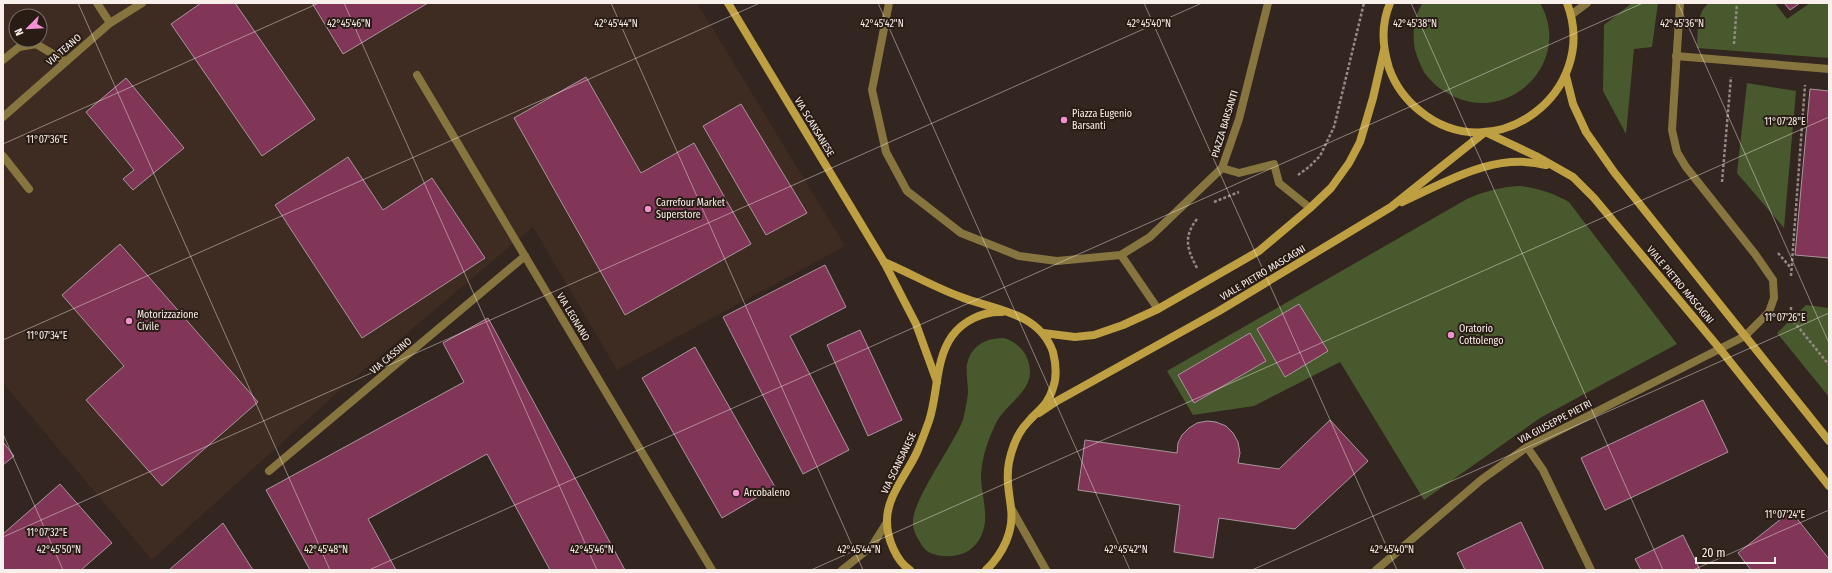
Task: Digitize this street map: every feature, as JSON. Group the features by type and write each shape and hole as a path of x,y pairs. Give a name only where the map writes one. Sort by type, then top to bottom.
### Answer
{"main road":[{"name":"VIA SCANSANESE","path":"728,3 884,262 916,324 937,382"},
{"name":"VIALE PIETRO MASCAGNI","path":"1043,334 1075,336 1094,335 1123,325 1158,309 1259,251 1310,208 1331,188 1349,163 1360,142 1373,98 1384,50 1384,17 1390,3"},
{"name":"VIALE PIETRO MASCAGNI","path":"1384,50 1392,78 1408,102 1430,120 1457,130 1485,132 1510,127 1534,115 1552,98 1566,76 1573,46 1571,15 1566,3"},
{"name":"VIALE PIETRO MASCAGNI","path":"1566,76 1573,104 1586,132 1614,172 1829,441"},
{"name":"VIALE PIETRO MASCAGNI","path":"1485,132 1536,156 1573,177 1594,198 1720,349 1829,486"},
{"name":"VIALE PIETRO MASCAGNI","path":"1039,413 1057,401 1219,311 1391,207 1485,132"},
{"path":"1391,207 1473,170 1488,165 1521,161 1555,167"},
{"name":"VIA SCANSANESE","path":"884,262 961,297 1021,316 1033,324 1043,334 1055,359 1056,374 1051,394 1039,413 1028,421 1013,448 1007,477 1011,520 1005,544 999,555 986,570"},
{"name":"VIA SCANSANESE","path":"906,569 891,544 887,522 890,504 917,452 929,420 945,348 952,336 972,319 983,314 1008,312"}],"street":[{"path":"97,3 110,23"},
{"name":"VIA TEANO","path":"3,117 110,23 142,3"},
{"name":"PIAZZA BARSANTI","path":"889,3 872,90 886,152 907,191 961,233 1020,256 1057,261 1121,255 1150,237 1222,168 1239,119 1268,3"},
{"path":"1571,15 1587,3"},
{"name":"VIA GIUSEPPE PIETRI","path":"1376,570 1481,480 1527,447 1745,336 1769,312 1774,298 1773,280 1755,254 1686,167 1677,152 1672,130 1680,3"},
{"path":"3,60 19,47 36,44 65,61"},
{"path":"1676,56 1829,69"},
{"name":"VIA LEGNANO","path":"417,75 712,570"},
{"path":"3,156 29,190"},
{"path":"1222,168 1239,173 1274,164 1280,182 1310,208"},
{"path":"1121,255 1158,309"},
{"name":"VIA CASSINO","path":"269,471 525,256"},
{"path":"1527,447 1543,470 1591,570"},
{"name":"VIA SCANSANESE","path":"1011,508 1046,570"},
{"path":"842,570 872,546 887,522"}],"path":[{"path":"1280,182 1296,176 1309,167 1320,156 1325,147 1334,127 1364,3"},
{"path":"1723,187 1722,177 1737,3"},
{"path":"1791,280 1806,67"},
{"path":"1212,203 1222,197 1244,190"},
{"path":"1201,214 1189,229 1187,243 1193,260 1204,282"},
{"path":"1776,250 1791,268"},
{"path":"1791,303 1791,318 1829,364"}],"shaded area":[{"path":"3,3 697,3 845,246 617,370 533,227 347,384 152,560 3,383"}],"green space":[{"path":"1423,3 1540,3 1548,25 1548,47 1542,66 1529,83 1513,95 1493,102 1471,102 1449,94 1438,87 1426,75 1415,50 1415,22"},
{"path":"1632,3 1658,3 1652,47 1634,49 1626,134 1603,91 1604,25"},
{"path":"1709,3 1775,3 1787,19 1810,3 1829,3 1829,58 1697,48 1700,17 1705,7"},
{"path":"1747,83 1796,91 1784,228 1737,173"},
{"name":"Oratorio Cottolengo","path":"1520,186 1545,191 1569,202 1677,344 1540,418 1424,500 1340,362 1254,406 1193,415 1167,371 1467,199 1493,190"},
{"path":"1806,305 1829,308 1829,397 1777,333"},
{"path":"1004,338 1019,346 1028,359 1030,371 1027,385 1000,416 990,436 982,464 981,478 985,510 985,525 983,532 975,545 965,553 952,556 933,554 924,548 914,531 914,514 919,501 963,420 968,393 967,367 969,357 975,348 982,343"}],"building":[{"path":"201,3 235,3 315,119 262,156 171,24"},
{"path":"312,3 428,3 343,54"},
{"path":"1784,3 1800,3 1790,10"},
{"name":"Carrefour Market Superstore","path":"586,77 641,173 694,143 751,244 625,315 514,118"},
{"path":"126,78 184,148 133,190 123,179 134,170 86,112"},
{"path":"1810,89 1829,91 1829,258 1795,255"},
{"path":"741,104 807,213 766,235 703,126"},
{"path":"348,157 383,210 432,178 485,258 362,338 275,205"},
{"path":"120,244 258,402 162,486 86,400 124,366 62,295"},
{"path":"825,265 846,307 790,336 849,450 803,474 723,317"},
{"path":"1299,304 1328,351 1285,377 1257,329"},
{"path":"488,318 625,570 550,570 487,454 368,519 396,570 310,570 266,490 464,382 443,343"},
{"path":"860,330 902,420 868,436 827,345"},
{"path":"1250,333 1266,361 1194,403 1178,375"},
{"path":"695,347 775,487 722,518 642,378"},
{"path":"1703,400 1728,452 1605,510 1581,458"},
{"path":"1330,420 1368,461 1295,529 1219,518 1213,558 1174,552 1180,505 1078,490 1085,440 1177,453 1178,443 1182,435 1189,428 1197,423 1207,421 1216,422 1226,426 1233,433 1238,442 1240,453 1238,463 1279,469"},
{"path":"3,442 14,456 3,465"},
{"path":"60,484 112,543 81,570 3,570 3,534"},
{"path":"1791,511 1829,559 1829,570 1751,570 1738,553"},
{"path":"1521,522 1544,570 1465,570 1457,553"},
{"path":"223,523 253,570 169,570"},
{"path":"1683,535 1700,570 1641,570 1635,559"}],"place":[{"name":"Piazza Eugenio Barsanti","path":"1064,120"},
{"name":"Carrefour Market Superstore","path":"648,209"},
{"name":"Motorizzazione Civile","path":"129,321"},
{"name":"Oratorio Cottolengo","path":"1451,335"},
{"name":"Arcobaleno","path":"736,493"}]}
